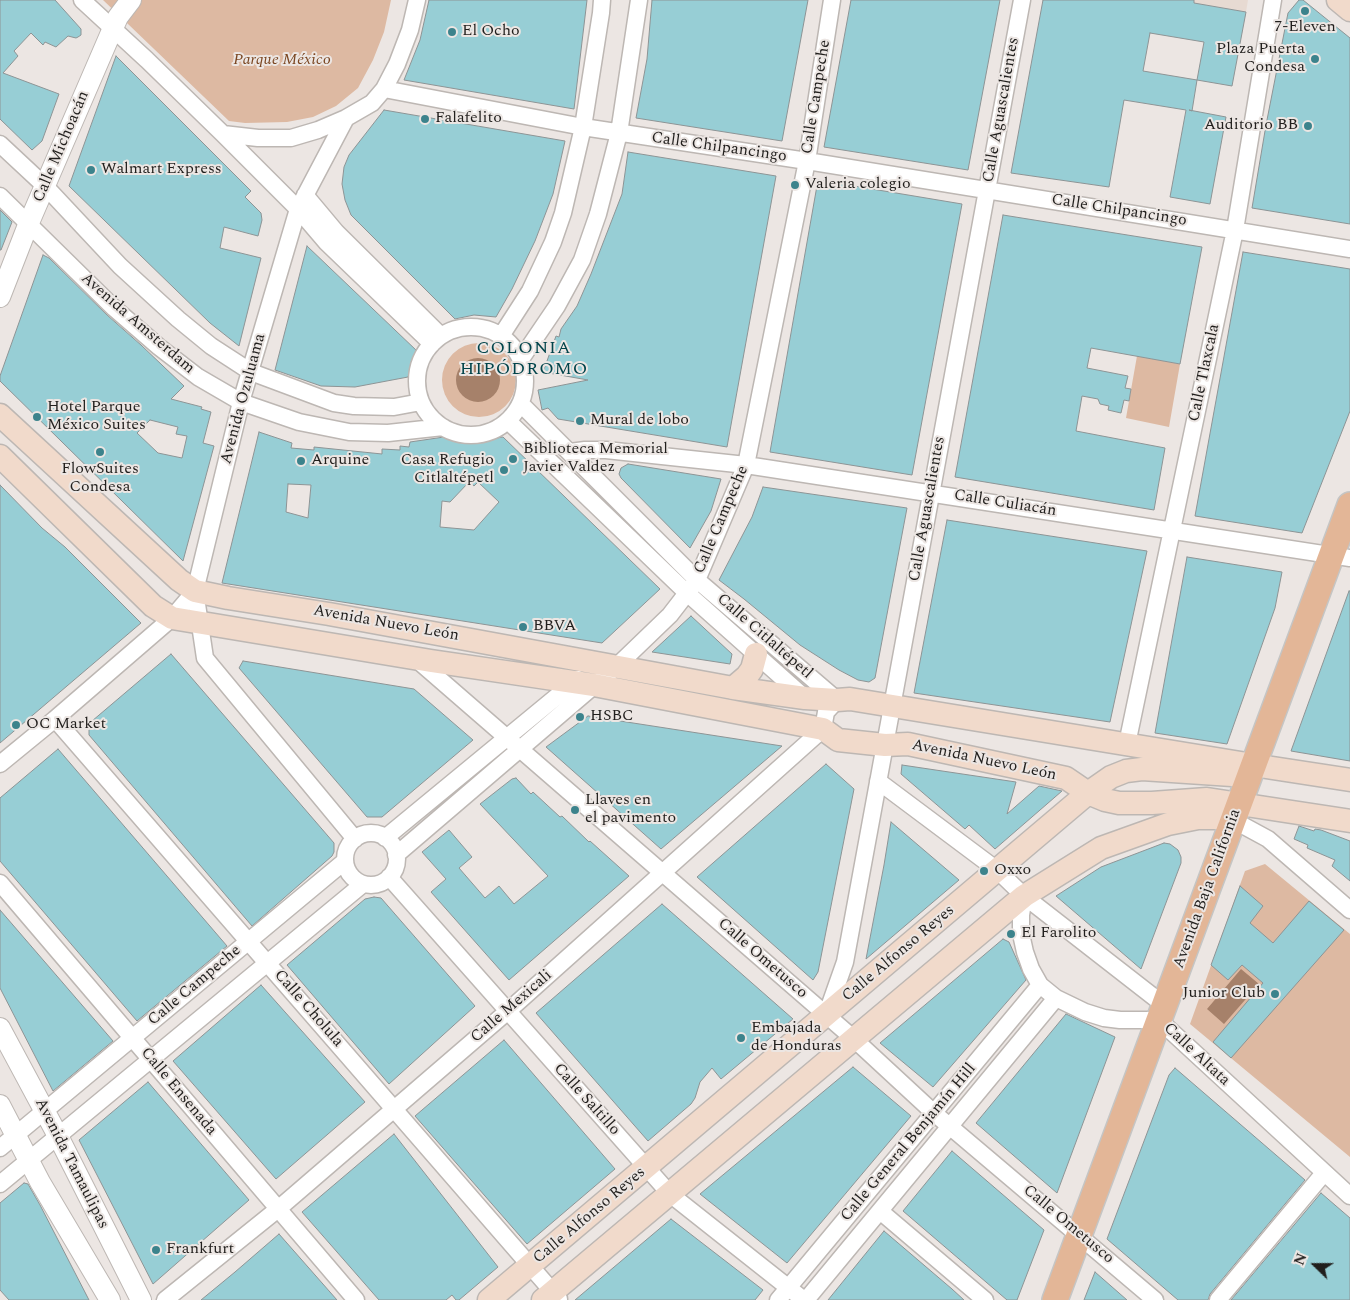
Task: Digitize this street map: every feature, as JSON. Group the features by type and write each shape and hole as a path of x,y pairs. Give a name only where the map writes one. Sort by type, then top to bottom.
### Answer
{"main road":[{"path":"1338,0 1350,10"},
{"name":"Avenida Nuevo León","path":"0,415 179,580 196,590 228,598 329,614 733,688 805,698 837,700 850,698 1127,744 1251,771 1345,779"},
{"name":"Avenida Nuevo León","path":"0,456 153,606 172,618 415,658 584,683 823,730 838,740 885,745 908,744 1066,778 1088,793 1119,803 1207,799 1236,812 1350,821"},
{"name":"Avenida Baja California","path":"1055,1300 1251,771 1341,557 1350,505"},
{"path":"733,688 752,669 756,654"},
{"name":"Calle Alfonso Reyes","path":"489,1300 1088,793 1111,777 1126,771 1142,769 1251,771"},
{"path":"552,1297 670,1194 1024,896 1101,848 1168,824 1198,818 1219,818 1236,812"}],"street":[{"path":"82,0 223,134 301,202 332,237 437,340"},
{"name":"Calle Michoacán","path":"0,297 28,224 113,28 118,17 131,0"},
{"path":"223,134 258,138 291,138 318,130 372,104 384,89 397,64 410,30 417,0"},
{"path":"501,336 530,290 553,242 563,213 583,128 602,0"},
{"path":"521,358 557,306 582,260 598,214 619,133 639,0"},
{"name":"Calle Campeche","path":"385,838 507,737 584,683 670,614 697,580 746,465 807,161 832,0"},
{"name":"Calle Aguascalientes","path":"826,1015 845,962 1022,0"},
{"name":"Calle Tlaxcala","path":"1127,744 1235,230 1273,0"},
{"name":"Calle Chilpancingo","path":"384,89 583,128 807,161 1350,249"},
{"name":"Avenida Ozuluama","path":"196,590 242,402 301,202 346,118"},
{"name":"Avenida Amsterdam","path":"0,144 45,186 120,266 178,319 211,346 251,372 334,403 354,406 394,407 421,402"},
{"name":"Avenida Amsterdam","path":"0,196 114,308 159,347 198,377 242,402 299,422 349,432 388,433 443,427"},
{"path":"472,326 487,329 501,336 511,343 521,358 525,373 525,389 520,404 508,421 493,431 476,435 459,434 443,427 429,415 421,402 418,372 423,357 437,340 456,329 472,326"},
{"name":"Calle Citlaltépetl","path":"520,404 697,580 837,700"},
{"name":"Calle Citlaltépetl","path":"508,421 687,593 805,698"},
{"name":"Calle Culiacán","path":"570,452 606,450 746,465 1341,557"},
{"path":"0,764 172,618 196,590"},
{"path":"196,590 205,658 355,839"},
{"name":"Calle Ometusco","path":"415,658 854,1039 934,1113 1080,1234 1155,1300"},
{"name":"Calle Campeche","path":"396,855 520,749 584,683"},
{"path":"805,698 820,714 823,730"},
{"path":"823,730 826,712 837,700"},
{"name":"Calle Cholula","path":"55,719 530,1265 552,1297"},
{"name":"Calle Mexicali","path":"165,1300 278,1209 508,1011 823,730"},
{"path":"878,782 997,870 1024,896"},
{"path":"1236,812 1350,910"},
{"path":"370,834 378,834 385,838 394,848 396,855 396,863 389,877 377,884 363,884 350,876 345,861 349,845 355,839 370,834"},
{"name":"Calle Campeche","path":"0,1148 345,861"},
{"name":"Calle Saltillo","path":"389,877 670,1194 783,1294 805,1300"},
{"name":"Calle Ensenada","path":"0,883 356,1300"},
{"name":"Calle Campeche","path":"0,1184 363,884"},
{"name":"Calle Altata","path":"1024,896 1021,934 1031,969 1040,985 1071,1007 1104,1018 1161,1013"},
{"name":"Calle Altata","path":"1024,896 1161,1013 1324,1173 1350,1196"},
{"name":"Calle General Benjamín Hill","path":"783,1294 1040,985"},
{"name":"Calle General Benjamín Hill","path":"805,1300 1056,998"},
{"name":"Avenida Tamaulipas","path":"0,1028 58,1136 141,1300"},
{"name":"Avenida Tamaulipas","path":"0,1105 29,1160 110,1300"},
{"path":"1218,1300 1324,1173"},
{"path":"880,1211 985,1300"}],"shaded area":[{"path":"1176,0 1248,0 1246,12"},
{"path":"478,358 490,362 496,368 500,380 496,392 490,398 478,402 466,398 460,392 456,380 460,368 466,362"},
{"path":"1241,969 1259,984 1224,1024 1207,1009"}],"green space":[{"name":"Parque México","path":"103,0 391,0 384,32 373,60 358,88 336,106 313,117 287,122 245,123 229,121"},
{"path":"472,343 486,343 500,349 510,359 516,373 514,394 500,411 486,417 472,417 458,411 448,401 442,387 442,373 448,359 458,349"},
{"path":"1137,356 1180,364 1169,427 1126,418"},
{"name":"Junior Club","path":"1265,864 1350,934 1350,1157 1190,1024 1245,871"}],"building":[{"path":"0,0 55,0 81,29 81,35 76,38 68,36 56,47 45,42 43,45 31,33 14,51 18,56 3,73 59,94 42,141 32,150 0,119"},
{"path":"429,0 587,0 574,109 404,80 420,40"},
{"path":"652,0 808,0 782,141 636,118 647,59"},
{"path":"851,0 1000,0 968,170 824,147"},
{"path":"1043,0 1194,0 1194,3 1246,12 1232,86 1197,80 1192,111 1226,117 1210,204 1170,197 1186,110 1124,100 1109,187 1011,173","holes":["1150,33 1204,42 1197,80 1143,71"]},
{"path":"1299,0 1303,0 1350,38 1350,224 1252,208 1288,13"},
{"path":"116,56 251,191 245,197 261,213 262,220 258,236 224,227 220,248 261,258 239,346 210,323 69,186"},
{"path":"384,110 565,141 553,194 535,241 496,317 474,315 455,319 351,215 345,200 342,184 344,167 349,155"},
{"path":"628,152 776,176 727,447 558,419 548,408 542,410 538,390 588,380 543,372 556,336 559,337 561,329 577,306 622,194"},
{"path":"818,180 962,204 912,475 770,452"},
{"path":"0,210 12,222 1,250 0,250"},
{"path":"1003,215 1202,247 1180,364 1091,348 1087,368 1128,376 1125,388 1131,389 1129,401 1124,400 1121,413 1108,410 1109,406 1100,404 1098,399 1082,396 1076,431 1165,448 1154,510 955,477"},
{"path":"307,246 417,351 408,377 355,387 321,386 275,370"},
{"path":"1243,252 1350,269 1350,411 1302,533 1195,516"},
{"path":"43,255 49,258 184,386 171,399 202,407 201,409 211,412 203,443 214,446 183,561 0,381 0,376","holes":["150,420 178,427 176,434 187,436 182,458 158,453 137,433"]},
{"path":"259,432 292,443 291,448 314,450 314,447 382,454 382,449 400,450 400,446 409,447 410,442 444,437 450,434 458,438 478,441 503,437 660,589 602,643 222,583","holes":["469,482 474,486 478,482 499,502 474,530 440,527 442,501 450,502","288,484 311,485 308,518 286,512"]},
{"path":"628,464 721,479 711,511 690,548 621,478 619,474 621,468"},
{"path":"0,485 141,623 0,743"},
{"path":"763,487 907,508 875,678 869,682 858,680 839,670 800,645 719,580 752,517"},
{"path":"947,520 1147,551 1110,722 914,693"},
{"path":"1187,557 1282,572 1275,608 1227,744 1155,733"},
{"path":"1349,591 1350,761 1291,751"},
{"path":"691,616 732,654 730,664 652,652"},
{"path":"171,654 334,843 332,856 252,926 89,735 92,721"},
{"path":"243,661 414,689 473,740 382,817 367,817 239,668"},
{"path":"588,716 782,746 661,849 546,747"},
{"path":"58,749 227,946 137,1021 0,861 0,798"},
{"path":"826,764 854,789 818,972 813,980 697,877"},
{"path":"902,765 1016,782 1007,814 1039,786 1062,791 995,849 969,825 965,829 901,774"},
{"path":"516,778 531,794 533,792 560,817 562,816 629,876 509,980 431,892 446,879 422,852 449,830 472,857 459,868 485,898 499,886 514,904 548,876 480,804 512,779"},
{"path":"891,822 959,880 866,959 884,865"},
{"path":"1299,826 1314,831 1315,829 1321,830 1350,841 1350,881 1332,866 1335,860 1307,848 1308,845 1294,839"},
{"path":"1164,843 1170,844 1178,850 1181,863 1141,969 1056,896 1101,867"},
{"path":"1240,886 1263,906 1250,923 1273,943 1309,901 1344,930 1231,1058 1213,1042 1263,983 1242,965 1228,980 1211,965"},
{"path":"381,898 475,1006 389,1084 287,965 365,899"},
{"path":"662,904 793,1019 721,1079 712,1068 700,1082 691,1104 648,1141 536,1013"},
{"path":"0,910 113,1041 53,1091 0,988"},
{"path":"1003,939 1009,942 1026,980 933,1087 880,1043"},
{"path":"261,985 365,1102 276,1179 173,1061"},
{"path":"1066,1014 1115,1037 1057,1193 976,1123"},
{"path":"504,1040 615,1169 527,1244 415,1116"},
{"path":"853,1067 911,1116 787,1263 700,1194"},
{"path":"1175,1068 1305,1180 1210,1294 1208,1300 1178,1300 1107,1239 1169,1075"},
{"path":"148,1082 249,1200 153,1284 79,1140"},
{"path":"394,1134 498,1267 459,1300 456,1300 452,1295 446,1300 379,1300 302,1212"},
{"path":"952,1151 1044,1230 1017,1300 1007,1300 903,1211"},
{"path":"24,1183 28,1184 40,1205 89,1300 9,1300 0,1290 0,1203"},
{"path":"1321,1193 1350,1218 1350,1300 1231,1300"},
{"path":"671,1219 763,1290 755,1300 575,1300"},
{"path":"884,1231 952,1289 964,1300 828,1300"},
{"path":"279,1234 337,1300 201,1300 235,1272"},
{"path":"1095,1272 1127,1300 1084,1300"}],"place":[{"name":"7-Eleven","path":"1305,11"},
{"name":"El Ocho","path":"452,32"},
{"name":"Plaza Puerta Condesa","path":"1315,59"},
{"name":"Falafelito","path":"425,119"},
{"name":"Auditorio BB","path":"1308,126"},
{"name":"Walmart Express","path":"91,170"},
{"name":"Valeria colegio","path":"795,185"},
{"name":"Hotel Parque México Suites","path":"37,417"},
{"name":"Mural de lobo","path":"580,421"},
{"name":"FlowSuites Condesa","path":"100,452"},
{"name":"Biblioteca Memorial Javier Valdez","path":"513,459"},
{"name":"Arquine","path":"301,461"},
{"name":"Casa Refugio Citlaltépetl","path":"504,470"},
{"name":"BBVA","path":"523,627"},
{"name":"HSBC","path":"580,717"},
{"name":"OC Market","path":"16,725"},
{"name":"Llaves en el pavimento","path":"575,810"},
{"name":"Oxxo","path":"984,871"},
{"name":"El Farolito","path":"1011,934"},
{"name":"Junior Club","path":"1275,994"},
{"name":"Embajada de Honduras","path":"741,1038"},
{"name":"Frankfurt","path":"156,1250"}],"district":[{"name":"COLONIA HIPÓDROMO","path":"524,359"}]}
